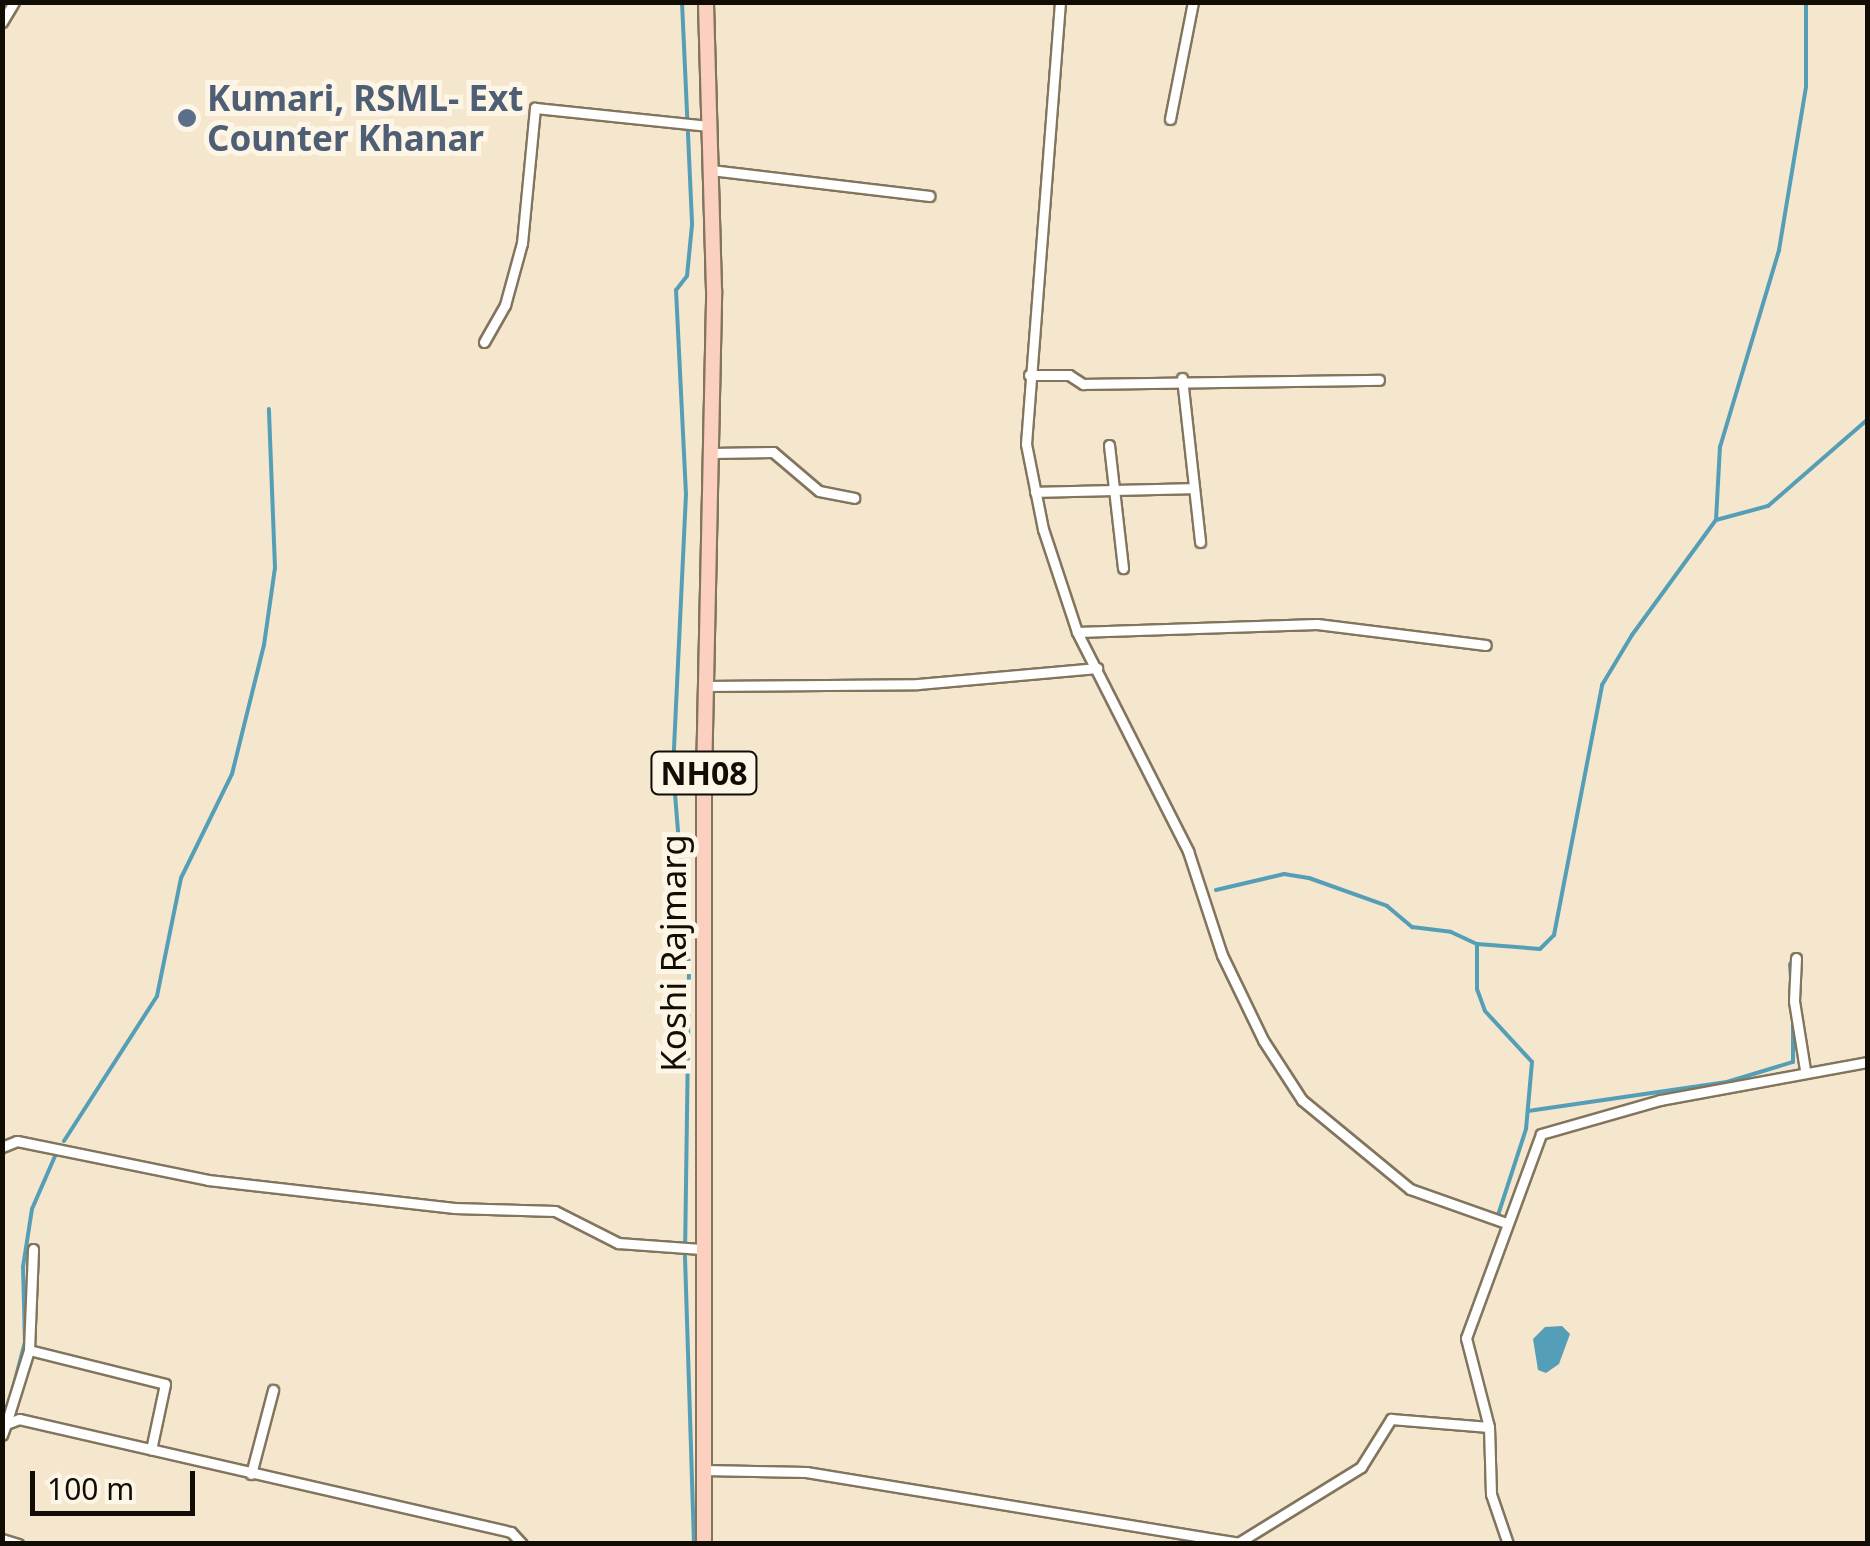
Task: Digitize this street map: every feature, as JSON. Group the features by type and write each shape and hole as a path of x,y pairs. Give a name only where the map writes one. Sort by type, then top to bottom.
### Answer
{"main road":[{"name":"Koshi Rajmarg","path":"704,1544 696,1249 712,453 706,2"}],"street":[{"path":"2,22 14,2"},
{"path":"1060,2 1026,444 1034,492 1076,632 1188,852 1222,955 1263,1040 1302,1100 1410,1190 1506,1223"},
{"path":"1170,119 1194,2"},
{"path":"484,342 505,305 522,243 535,108 709,126"},
{"path":"711,170 929,196"},
{"path":"1029,375 1069,375 1083,384 1182,378 1379,380"},
{"path":"1182,378 1200,542"},
{"path":"1109,445 1123,568"},
{"path":"712,453 774,452 819,491 854,498"},
{"path":"1034,492 1116,493 1194,488"},
{"path":"1076,632 1317,624 1486,645"},
{"path":"706,686 918,684 1097,668"},
{"path":"1796,958 1794,1002 1804,1070"},
{"path":"1508,1544 1491,1494 1489,1427 1466,1338 1542,1134 1804,1070 1868,1062"},
{"path":"2,1146 17,1142 208,1180 454,1208 555,1212 618,1242 696,1249"},
{"path":"2,1435 29,1350 33,1249"},
{"path":"29,1350 166,1384 151,1450"},
{"path":"251,1474 274,1390"},
{"path":"6,1424 20,1419 511,1532 522,1544"},
{"path":"703,1470 806,1472 1238,1543 1361,1466 1391,1419 1489,1427"},
{"path":"2,1539 18,1544"}],"water":[{"path":"1562,1326 1570,1334 1559,1364 1546,1373 1538,1370 1533,1339 1545,1327"}],"waterway":[{"path":"2,9 6,2"},
{"path":"682,2 692,225 687,276 676,290 686,494 673,769 689,970 685,1257 694,1544"},
{"path":"1716,520 1720,447 1779,250 1806,87 1806,2"},
{"path":"64,1141 157,996 181,878 232,774 264,645 275,568 269,409"},
{"path":"1216,890 1284,874 1309,878 1387,906 1412,927 1451,932 1477,944 1540,949 1554,935 1602,685 1632,635 1716,520 1768,506 1868,419"},
{"path":"1477,944 1477,989 1485,1011 1532,1062 1526,1129 1498,1215"},
{"path":"1790,964 1791,980"},
{"path":"1528,1111 1727,1082 1793,1062 1793,1024"},
{"path":"13,1388 25,1342 23,1267 32,1209 55,1156"}],"place":[{"name":"Kumari, RSML- Ext Counter Khanar","path":"187,118"}]}
